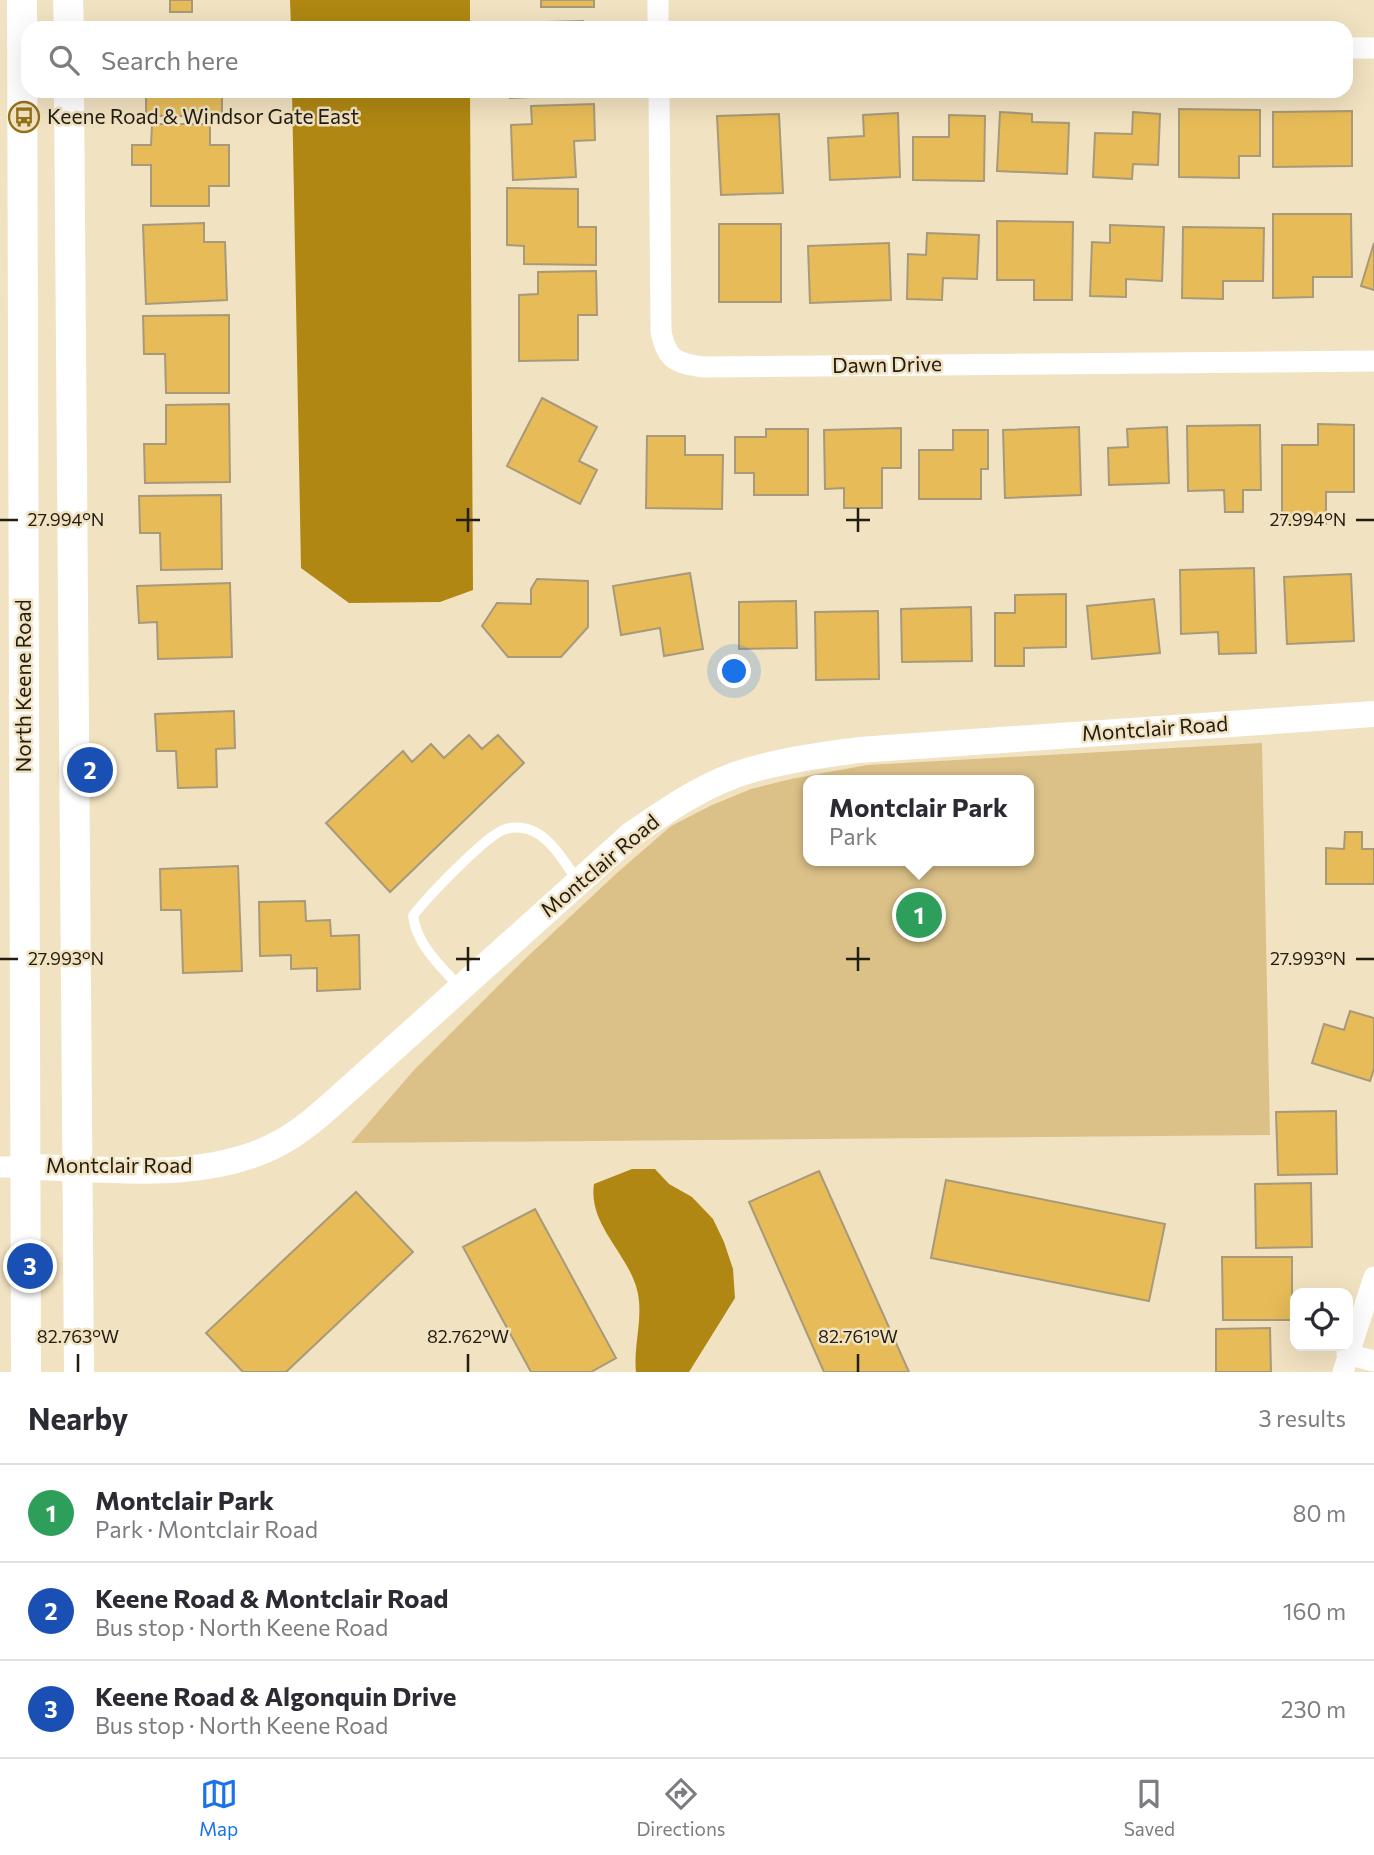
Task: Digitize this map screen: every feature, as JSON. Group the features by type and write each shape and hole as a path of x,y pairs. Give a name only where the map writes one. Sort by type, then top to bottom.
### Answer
{"main road":[{"name":"North Keene Road","path":"22,0 22,21"},
{"path":"68,0 68,21"},
{"name":"North Keene Road","path":"21,98 13,1167 26,1372"},
{"path":"69,98 79,1372"}],"street":[{"path":"658,0 659,21"},
{"path":"1353,48 1374,48"},
{"name":"Dawn Drive","path":"659,98 661,331 664,348 673,358 688,365 731,367 1374,360"},
{"name":"Montclair Road","path":"13,1167 148,1170 195,1167 235,1160 274,1146 307,1126 631,835 678,802 735,775 797,758 859,750 1374,714"},
{"path":"1374,1277 1345,1363 1374,1361"}],"lane":[{"path":"461,989 424,946 415,929 413,916 423,902 488,841 502,831 512,828 524,828 537,833 578,881"}],"shaded area":[{"path":"290,0 470,0 470,21 291,21"},
{"path":"292,98 470,98 473,590 440,602 349,603 301,568"},
{"path":"1262,743 1270,1135 351,1143 414,1070 527,957 618,872 671,826 751,789 803,777 803,866 1034,866 1034,775 813,775 867,765"},
{"path":"632,1169 655,1169 669,1184 692,1197 713,1219 733,1269 735,1298 689,1372 636,1372 639,1307 636,1286 602,1224 594,1198 594,1184"}],"building":[{"path":"170,0 192,0 192,12 170,12"},
{"path":"541,0 594,0 594,7 541,7"},
{"path":"146,98 222,98 222,116 146,116"},
{"path":"594,104 595,140 574,141 576,177 513,180 511,125 532,124 531,106"},
{"path":"1179,109 1260,110 1260,156 1239,156 1239,178 1179,177"},
{"path":"1352,111 1352,166 1273,167 1273,112"},
{"path":"1000,112 1032,114 1032,122 1069,123 1067,174 997,171"},
{"path":"1133,112 1160,114 1158,165 1133,164 1132,179 1093,177 1095,133 1132,134"},
{"path":"898,113 900,177 830,180 828,138 864,136 863,115"},
{"path":"779,114 783,193 721,195 717,116"},
{"path":"949,115 985,116 984,181 913,180 913,137 949,137"},
{"path":"152,124 210,124 210,145 229,145 229,186 209,186 209,206 151,206 151,165 132,165 132,145 151,145"},
{"path":"507,188 578,189 578,227 596,227 596,265 524,264 524,246 507,245"},
{"path":"1273,214 1351,214 1352,277 1313,277 1313,297 1273,298"},
{"path":"997,221 1073,222 1072,300 1034,300 1034,280 997,280"},
{"path":"204,223 204,242 225,242 227,300 146,304 143,225"},
{"path":"719,224 781,224 781,302 719,302"},
{"path":"1110,225 1164,227 1162,281 1126,279 1126,297 1090,296 1092,242 1110,243"},
{"path":"1183,227 1264,228 1263,281 1223,281 1223,299 1182,298"},
{"path":"927,233 979,235 977,279 943,278 942,300 907,299 908,254 926,255"},
{"path":"889,243 891,300 810,303 808,246"},
{"path":"1374,243 1374,290 1361,286"},
{"path":"596,271 597,315 578,315 578,360 519,361 519,295 538,294 538,272"},
{"path":"229,315 229,393 166,393 165,354 144,354 143,316"},
{"path":"542,398 597,427 579,461 597,470 580,504 507,466"},
{"path":"229,404 230,482 145,483 144,444 166,444 166,405"},
{"path":"1318,424 1354,425 1354,492 1326,492 1326,524 1282,524 1282,445 1318,445"},
{"path":"1260,425 1261,490 1243,490 1243,512 1225,512 1224,490 1188,491 1187,426"},
{"path":"1079,427 1081,495 1005,498 1003,430"},
{"path":"1167,427 1169,483 1109,485 1108,448 1128,447 1127,429"},
{"path":"901,428 901,468 882,468 882,508 844,508 844,488 825,489 824,430"},
{"path":"766,429 808,429 808,495 754,495 754,473 735,473 735,437 766,437"},
{"path":"953,430 988,430 988,469 981,469 981,499 919,499 919,450 953,450"},
{"path":"647,436 685,436 685,455 723,455 722,509 646,508"},
{"path":"221,495 222,569 161,570 160,533 140,533 139,496"},
{"path":"1254,568 1256,653 1219,654 1218,632 1181,634 1180,570"},
{"path":"690,573 703,649 664,656 660,628 621,635 613,586"},
{"path":"1351,574 1354,641 1287,644 1284,577"},
{"path":"537,579 588,581 588,627 561,657 508,657 482,626 497,603 531,604 531,589"},
{"path":"230,583 232,657 158,659 157,622 139,623 137,586"},
{"path":"1066,594 1066,647 1024,648 1024,666 995,666 995,613 1015,613 1015,595"},
{"path":"1154,599 1160,653 1092,659 1087,606"},
{"path":"796,601 797,648 739,649 739,602"},
{"path":"971,607 972,661 902,662 901,609"},
{"path":"878,611 879,679 816,680 815,612"},
{"path":"234,711 235,748 216,749 217,787 178,788 176,751 157,751 155,714"},
{"path":"469,735 482,749 498,735 524,763 390,892 326,823 403,751 412,762 431,744 444,758"},
{"path":"1345,832 1362,832 1362,849 1374,849 1374,884 1326,884 1326,848 1344,849"},
{"path":"238,866 242,971 183,973 181,910 161,910 160,869"},
{"path":"305,901 306,921 330,920 331,936 359,935 360,989 317,991 317,968 291,969 291,955 260,956 259,902"},
{"path":"1350,1011 1374,1018 1374,1069 1370,1081 1312,1063 1324,1024 1344,1030"},
{"path":"1336,1111 1337,1174 1278,1175 1276,1112"},
{"path":"819,1171 909,1372 824,1372 749,1202"},
{"path":"946,1180 1165,1224 1149,1301 931,1258"},
{"path":"1311,1183 1312,1247 1256,1248 1255,1184"},
{"path":"356,1192 413,1252 286,1372 243,1372 206,1333"},
{"path":"535,1209 616,1358 591,1372 531,1372 463,1247"},
{"path":"1222,1257 1292,1257 1290,1320 1223,1320"},
{"path":"1270,1328 1271,1372 1216,1372 1216,1329"}],"place":[{"name":"Keene Road & Windsor Gate East","path":"24,117"},
{"name":"Keene Road & Montclair Road","path":"90,770"},
{"name":"Montclair Park","path":"919,915"},
{"name":"Keene Road & Algonquin Drive","path":"30,1266"}]}
